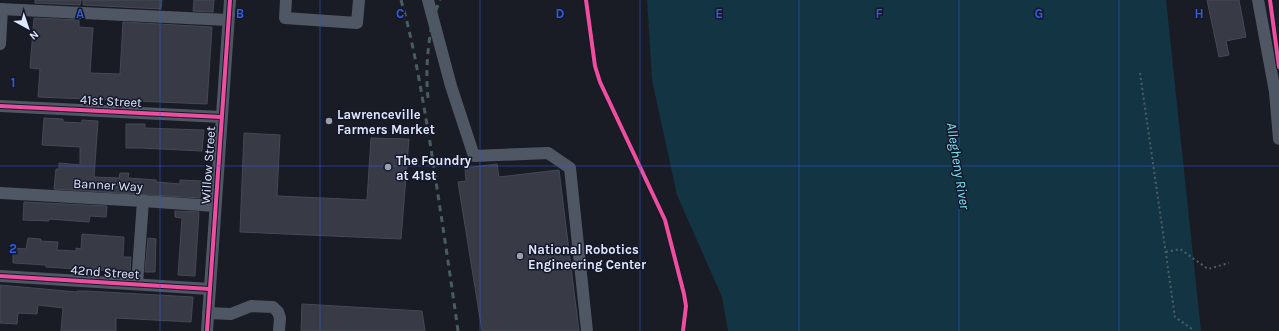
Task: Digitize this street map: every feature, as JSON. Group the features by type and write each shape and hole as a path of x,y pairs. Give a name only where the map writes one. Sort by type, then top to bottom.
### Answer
{"street":[{"name":"Willow Street","path":"206,331 230,0"},
{"path":"286,0 286,18 357,23 359,0"},
{"path":"428,0 451,86 474,156 548,153 570,168 587,331"},
{"path":"1258,0 1275,92 1279,139"},
{"path":"0,44 1,9 228,20"},
{"name":"41st Street","path":"0,106 221,117"},
{"name":"Banner Way","path":"0,193 214,206"},
{"path":"137,284 143,201"},
{"name":"42nd Street","path":"0,276 210,289"},
{"path":"208,312 231,314 251,306 273,307 278,312 280,318 280,331"}],"path":[{"path":"1140,73 1175,317 1192,329 1192,331"},
{"path":"1166,252 1180,249 1208,269 1229,263"}],"water":[{"name":"Allegheny River","path":"647,0 1166,0 1201,331 728,331 722,297 677,195 652,80"}],"building":[{"path":"35,0 81,0 80,5 35,3"},
{"path":"83,0 162,0 161,9 83,5"},
{"path":"194,0 214,0 213,12 193,11"},
{"path":"1207,0 1239,0 1246,37 1226,41 1229,55 1219,57"},
{"path":"34,18 79,20 79,27 93,28 90,73 120,74 123,22 212,27 207,104 38,97 40,69 30,68"},
{"path":"44,118 63,119 63,122 82,123 82,120 98,121 94,177 119,178 120,173 129,173 128,178 156,180 156,182 180,184 180,180 202,181 200,198 54,189 56,169 59,169 59,163 80,165 80,147 42,145"},
{"path":"126,124 145,124 145,128 204,130 202,151 126,148"},
{"name":"The Foundry at 41st","path":"244,133 280,135 277,196 367,200 371,138 409,139 401,239 240,232"},
{"name":"National Robotics Engineering Center","path":"497,164 499,177 559,170 579,331 482,331 458,182 466,181 465,168"},
{"path":"24,202 107,206 106,217 90,216 89,222 49,219 49,221 23,220"},
{"path":"175,211 199,212 195,276 178,275 182,218 175,217"},
{"path":"82,234 124,237 123,257 131,257 130,272 46,267 46,265 13,263 13,248 26,249 28,238 41,239 40,241 58,242 57,250 76,251 76,248 81,249"},
{"path":"148,238 156,239 155,272 145,272"},
{"path":"0,285 77,292 87,291 193,297 191,322 116,318 116,331 61,331 63,308 38,305 37,314 18,313 17,324 0,323"},
{"path":"302,304 422,311 425,331 301,331"}],"railway":[{"path":"401,0 406,17 429,136 458,331"},
{"path":"428,98 428,48 430,35 440,0"}],"cycle path":[{"path":"207,331 230,0"},
{"path":"586,0 595,66 600,82 665,220 686,306 683,331"},
{"path":"1270,0 1279,67"},
{"path":"0,106 221,117"},
{"path":"0,276 210,289"}],"place":[{"name":"Lawrenceville Farmers Market","path":"329,121"},
{"name":"The Foundry at 41st","path":"388,167"},
{"name":"National Robotics Engineering Center","path":"520,256"}]}
